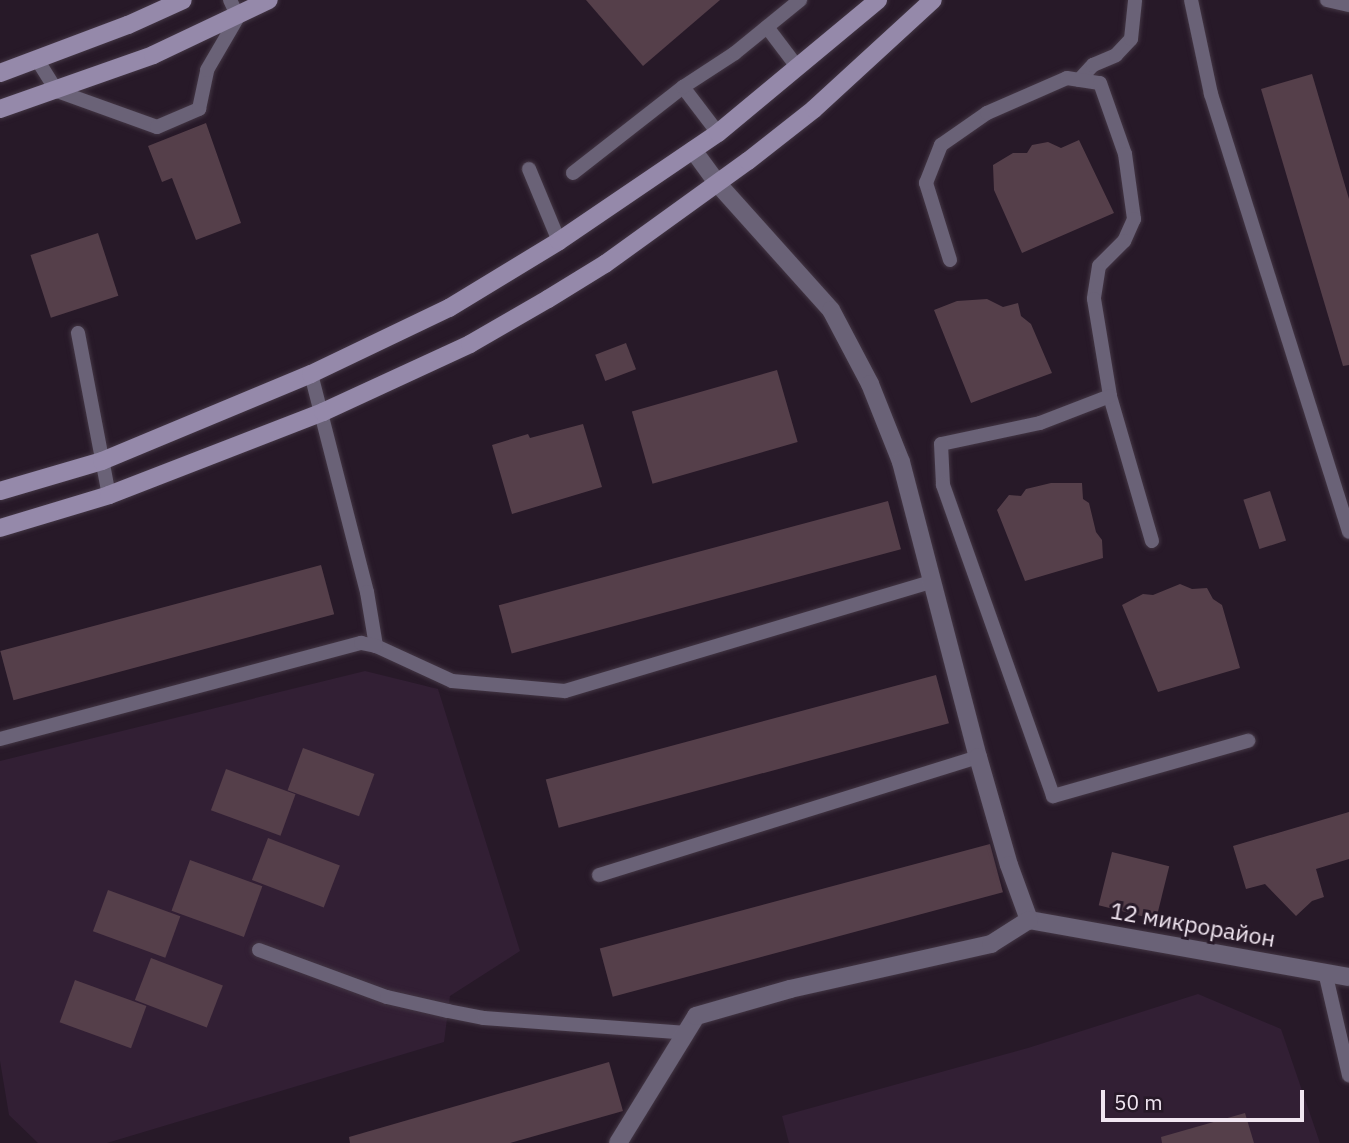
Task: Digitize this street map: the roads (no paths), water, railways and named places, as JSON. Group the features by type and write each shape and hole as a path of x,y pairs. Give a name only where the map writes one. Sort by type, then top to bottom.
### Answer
{"main road":[{"path":"0,73 38,61 183,0"},
{"path":"0,109 153,55 238,17 268,0"},
{"path":"0,491 102,461 311,374 449,308 559,241 718,133 878,0"},
{"path":"0,528 108,495 323,412 470,344 605,264 718,184 814,109 933,0"}],"street":[{"path":"626,1139 696,1016 790,989 991,944 1029,920 1009,865 978,757 901,462 870,384 831,310 718,184 693,150"},
{"name":"12 микрорайон","path":"1029,920 1349,977"}],"lane":[{"path":"38,61 57,91 157,127 199,109 207,70 238,17 230,0"},
{"path":"573,173 683,87 735,53 800,0"},
{"path":"1079,80 1093,65 1116,55 1131,40 1135,0"},
{"path":"1191,0 1211,94 1349,532"},
{"path":"1327,0 1349,5"},
{"path":"767,27 798,68"},
{"path":"950,260 926,183 942,145 987,113 1067,78 1100,83 1125,154 1134,219 1124,241 1099,266 1094,299 1110,396 1152,541"},
{"path":"683,87 718,133"},
{"path":"529,169 559,241"},
{"path":"78,334 108,495"},
{"path":"311,374 323,412 367,592 376,646"},
{"path":"1110,396 1040,423 941,444 943,485 1053,796 1248,741"},
{"path":"0,739 361,643 376,646 452,681 565,691 931,582"},
{"path":"599,875 978,757"},
{"path":"259,950 387,997 484,1018 686,1033"},
{"path":"1325,972 1349,1075"}]}
